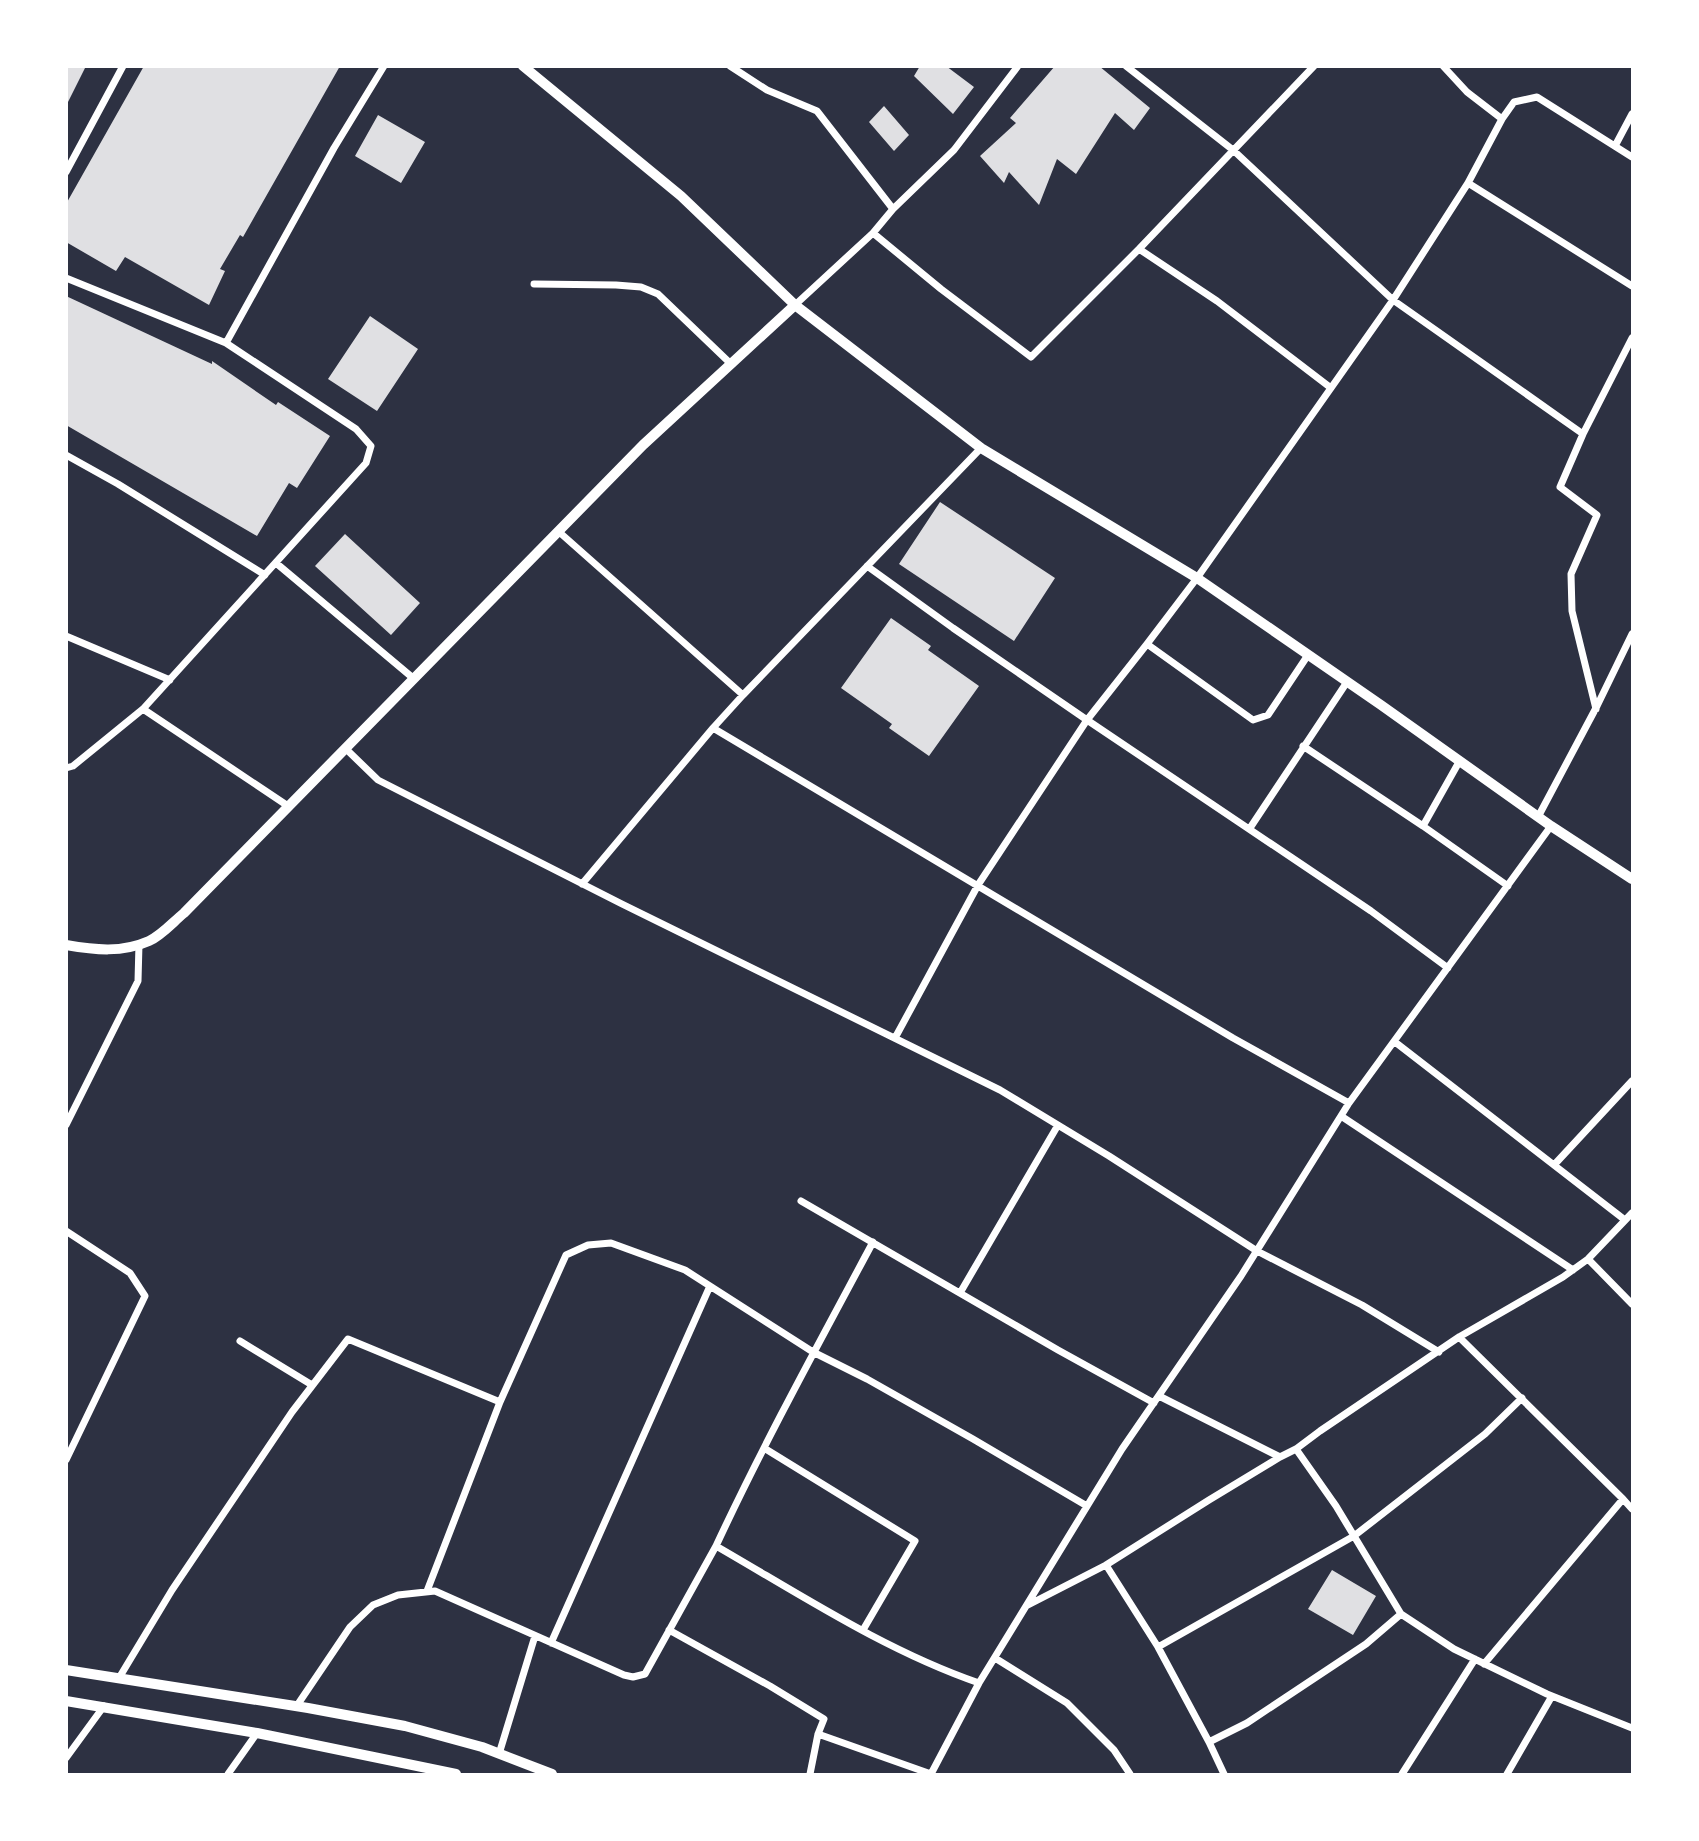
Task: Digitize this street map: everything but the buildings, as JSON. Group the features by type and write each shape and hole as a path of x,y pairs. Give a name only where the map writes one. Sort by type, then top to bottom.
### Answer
{"street":[{"path":"66,172 122,66"},
{"path":"226,343 334,148 384,66"},
{"path":"523,66 681,196 795,305 981,448 1197,578 1538,817 1633,878"},
{"path":"730,66 767,90 817,111 893,209"},
{"path":"1126,66 1233,150 1393,300 1583,434"},
{"path":"873,233 1031,357 1139,249 1314,66"},
{"path":"1443,66 1467,92 1502,119"},
{"path":"66,946 118,950 150,940 184,913 643,445 873,233 893,209 954,150 1015,68"},
{"path":"895,1038 978,885 1087,720 1197,578 1393,300 1468,183 1514,102 1536,97 1633,157"},
{"path":"1615,146 1633,114"},
{"path":"1468,183 1633,286"},
{"path":"1139,249 1217,301 1331,388"},
{"path":"66,278 226,343 356,429 371,446 366,463 143,709 73,766 66,768"},
{"path":"534,284 641,287 658,294 731,364"},
{"path":"1596,709 1572,611 1570,574 1597,515 1560,486 1583,434 1633,338"},
{"path":"582,884 713,727 981,448"},
{"path":"66,455 265,575"},
{"path":"558,531 743,695"},
{"path":"276,563 413,678"},
{"path":"867,566 1087,720 1371,911 1448,968"},
{"path":"1538,817 1633,634"},
{"path":"66,636 170,680"},
{"path":"1147,644 1253,720 1268,716 1308,655"},
{"path":"1250,828 1347,682"},
{"path":"143,709 288,806"},
{"path":"713,727 1233,1038 1349,1103"},
{"path":"1303,747 1508,886"},
{"path":"345,748 378,780 1000,1090 1257,1251 1362,1305 1439,1352"},
{"path":"1423,826 1459,762"},
{"path":"818,1734 931,1774 979,1683 1122,1449 1241,1276 1349,1103 1552,826"},
{"path":"66,1125 70,1112 138,981 139,944"},
{"path":"1395,1042 1625,1220"},
{"path":"1554,1165 1633,1081"},
{"path":"1341,1116 1573,1270"},
{"path":"960,1293 1058,1125"},
{"path":"801,1201 1058,1350 1156,1400 1280,1457"},
{"path":"1026,1606 1106,1565 1296,1449 1460,1338 1563,1277 1588,1259 1633,1213"},
{"path":"66,1231 130,1272 145,1296 66,1460"},
{"path":"296,1707 351,1627 373,1605 398,1595 428,1591 435,1591 624,1675 632,1677 645,1674 716,1546 813,1352 873,1242"},
{"path":"428,1591 500,1402 566,1255 588,1245 611,1243 685,1270 813,1352 950,1425 1087,1506"},
{"path":"1588,1259 1633,1304"},
{"path":"551,1643 710,1286"},
{"path":"1460,1338 1633,1509"},
{"path":"119,1678 172,1590 292,1412 348,1339 500,1402"},
{"path":"240,1340 312,1385"},
{"path":"1158,1647 1354,1535 1485,1434 1522,1398"},
{"path":"764,1448 915,1541 863,1630"},
{"path":"1296,1449 1336,1506 1401,1614 1454,1649 1552,1696 1633,1728"},
{"path":"1485,1664 1623,1500"},
{"path":"716,1546 905,1653 979,1683"},
{"path":"1106,1565 1158,1647 1224,1774"},
{"path":"1209,1742 1247,1723 1366,1644 1401,1614"},
{"path":"669,1630 824,1719 818,1734 810,1774"},
{"path":"499,1754 535,1636"},
{"path":"995,1658 1067,1703 1114,1750 1130,1774"},
{"path":"1402,1774 1475,1659"},
{"path":"66,1670 405,1726 482,1747 552,1774"},
{"path":"1507,1774 1552,1696"},
{"path":"66,1701 257,1733 456,1774"},
{"path":"66,1758 104,1706"},
{"path":"228,1774 257,1733"}]}
